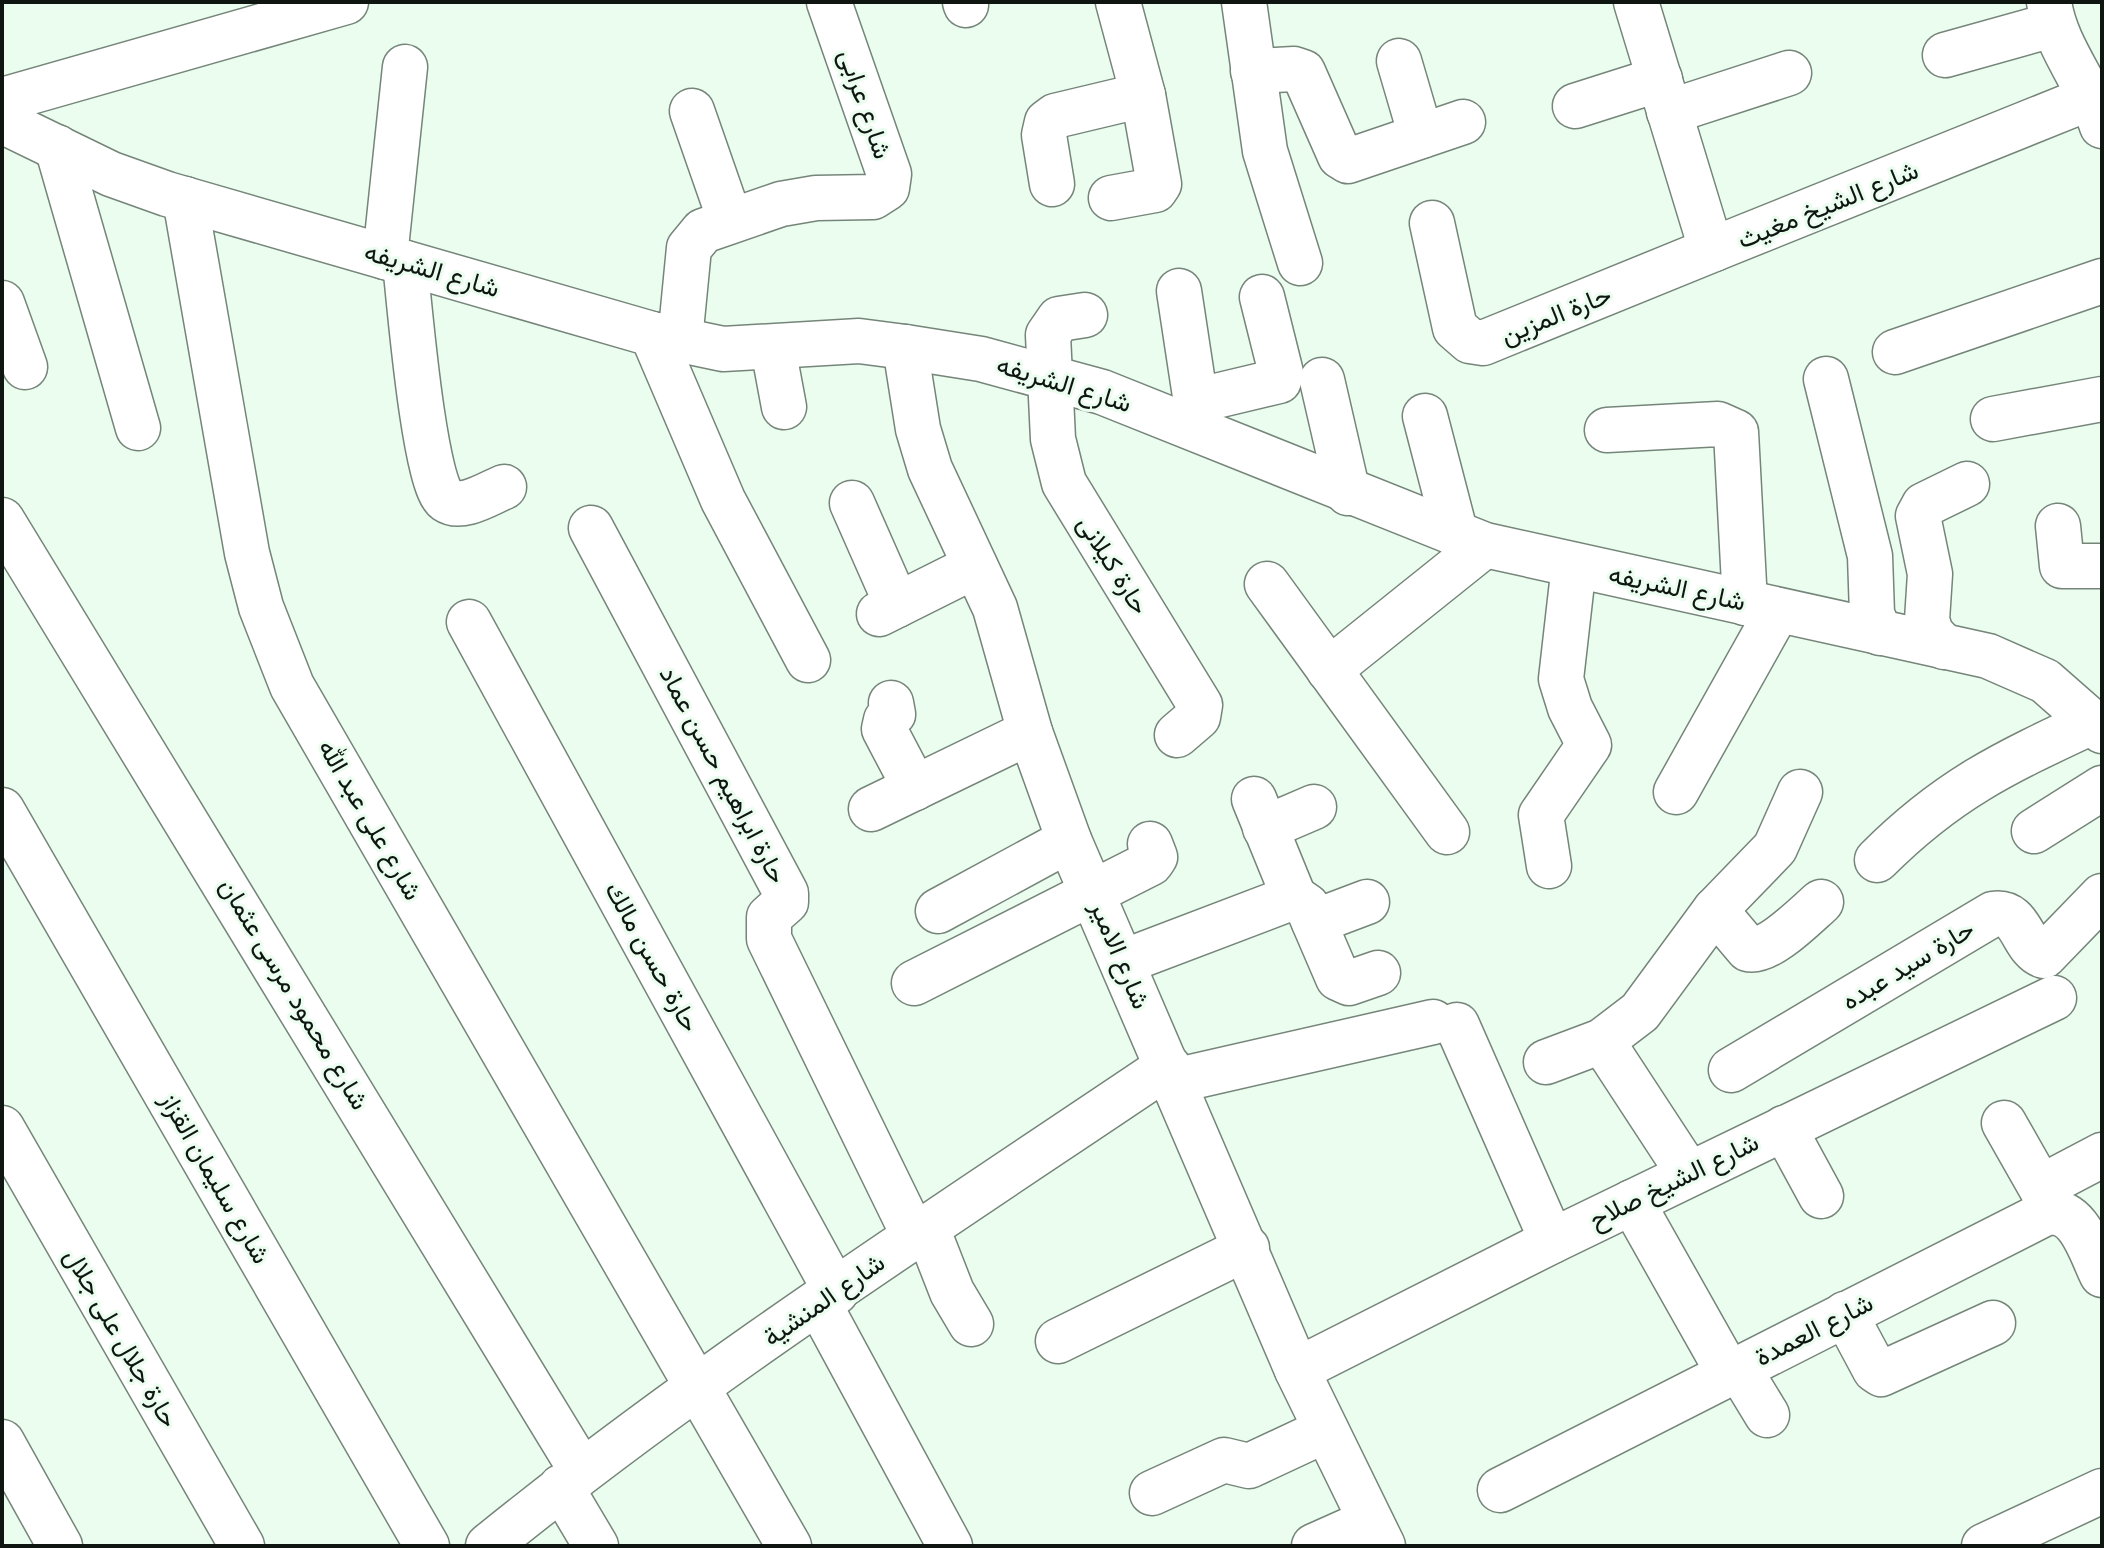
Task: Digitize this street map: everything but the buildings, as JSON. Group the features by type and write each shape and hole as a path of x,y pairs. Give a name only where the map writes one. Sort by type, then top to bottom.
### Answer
{"street":[{"path":"2,100 346,2"},
{"name":"شارع عرابى","path":"666,337 689,248 703,231 781,204 816,198 873,197 887,188 889,174 829,2"},
{"path":"1111,198 1155,190 1159,184 1143,95 1118,2"},
{"path":"1244,2 1265,151 1300,263"},
{"name":"شارع الشيخ مغيث","path":"1636,2 1714,249 2097,112"},
{"path":"1945,55 2051,14 2062,50 2097,112"},
{"path":"1399,61 1421,136"},
{"path":"405,67 395,260 425,431 440,494 448,502 464,504 504,487"},
{"path":"1253,71 1294,69 1303,72 1344,159 1463,122"},
{"path":"1575,106 1664,95 1789,73"},
{"path":"1052,184 1044,135 1047,122 1055,116 1143,95"},
{"path":"692,111 730,220"},
{"name":"شارع الشريفه","path":"2,121 111,174 185,199 666,337 723,349 859,341 905,347 1052,376 1198,416 1348,493 1471,540 1988,656 2045,681 2097,726"},
{"path":"57,147 138,428"},
{"name":"شارع على عبد الله","path":"185,199 247,553 275,647 292,686 789,1546"},
{"name":"حارة المزين","path":"1432,223 1455,328 1470,341 1483,343 1714,249"},
{"path":"1895,352 2102,281"},
{"path":"1179,291 1198,416 1279,381 1281,373 1262,297"},
{"path":"2,303 25,367"},
{"path":"1052,376 1048,335 1052,326 1059,319 1085,315"},
{"path":"666,337 723,500 808,660"},
{"name":"شارع الامير","path":"905,347 918,429 930,469 1008,647 1030,732 1069,840 1297,1370 1377,1533"},
{"path":"773,348 784,407"},
{"name":"حارة كيلانى","path":"1052,376 1053,439 1064,483 1200,705 1198,717 1177,735"},
{"path":"1826,379 1870,556 1872,614 1880,633"},
{"path":"1322,380 1348,493"},
{"path":"1993,419 2102,399"},
{"path":"1329,670 1471,540 1425,416"},
{"path":"1607,430 1718,424 1736,432 1762,607 1676,792"},
{"path":"1944,647 1931,633 1927,620 1930,574 1918,516 1924,505 1967,484"},
{"path":"852,503 888,609 975,566"},
{"name":"شارع محمود مرسى عثمان","path":"2,520 262,941 571,1478 596,1546"},
{"path":"2058,526 2062,566 2102,566"},
{"name":"حارة ابراهيم حسن عماد","path":"591,528 786,893 786,902 769,917 769,939 921,1232"},
{"path":"1549,866 1541,815 1589,745 1570,708 1561,679 1574,565"},
{"path":"1267,584 1447,832"},
{"name":"حارة حسن مالك","path":"469,622 827,1298 950,1546"},
{"path":"891,703 893,714 886,720 884,729 915,788"},
{"path":"1877,860 1930,810 1958,789 1996,767 2097,726"},
{"path":"871,809 1030,732"},
{"path":"2034,831 2102,788"},
{"path":"1546,1062 1602,1041 1640,1012 1715,910 1775,848 1800,792"},
{"path":"1314,807 1260,814 1338,978 1349,983 1378,973"},
{"name":"شارع سليمان القزاز","path":"2,810 427,1546"},
{"path":"938,911 1069,840"},
{"path":"914,983 1151,863 1155,857 1150,844"},
{"name":"حارة سيد عبده","path":"1731,1070 1993,914 2007,914 2015,920 2036,953 2044,956 2102,896"},
{"path":"1123,962 1304,909 1367,902"},
{"path":"1715,910 1748,949 1754,951 1765,947 1821,902"},
{"name":"شارع الشيخ صلاح","path":"1297,1370 1552,1241 2054,998"},
{"name":"شارع المنشية","path":"488,1546 571,1478 697,1387 921,1232 1171,1073 1445,1024 1552,1241"},
{"path":"1602,1041 1689,1174"},
{"path":"2004,1123 2048,1199 2075,1221 2102,1275"},
{"name":"حارة جلال على جلال","path":"2,1128 242,1546"},
{"path":"1784,1128 1821,1196"},
{"name":"شارع العمدة","path":"1500,1490 1845,1314 2048,1199 2102,1155"},
{"path":"1632,1202 1734,1371 1767,1415"},
{"path":"921,1232 971,1324"},
{"path":"1058,1341 1247,1248"},
{"path":"1845,1314 1875,1370 1881,1374 1993,1323"},
{"path":"1152,1493 1224,1460 1249,1466 1326,1430"},
{"path":"2,1442 60,1546"},
{"path":"1984,1546 2102,1491"},
{"path":"1314,1546 1377,1533"}]}
